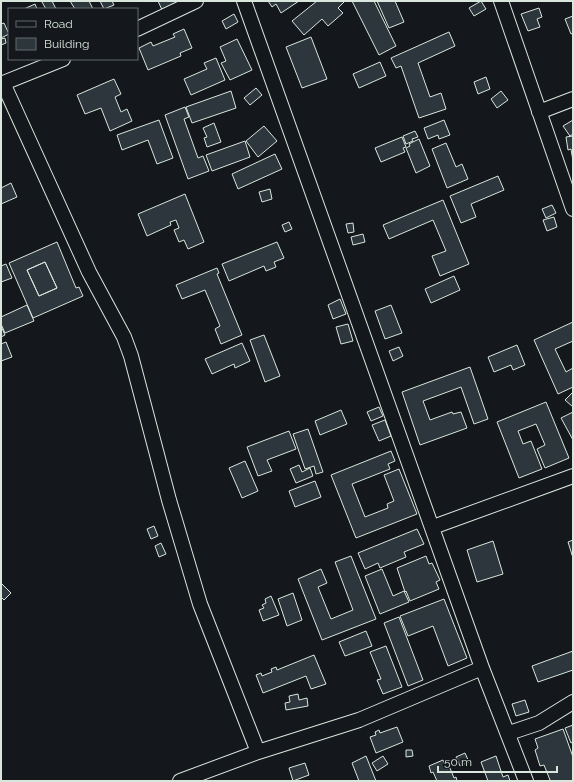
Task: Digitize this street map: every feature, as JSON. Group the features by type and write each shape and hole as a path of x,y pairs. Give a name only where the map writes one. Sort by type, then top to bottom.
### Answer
{"street":[{"path":"138,29 196,1"},
{"path":"244,1 433,527 482,668 509,733 526,781"},
{"path":"501,1 573,209"},
{"path":"61,60 2,84 89,272 124,337 131,356 169,500 200,604 258,752"},
{"path":"539,112 573,99"},
{"path":"433,527 573,476"},
{"path":"180,781 258,752 359,720 482,668"},
{"path":"509,733 538,723 573,702"}],"building":[{"path":"52,1 56,8 45,8 42,2"},
{"path":"70,1 89,1 92,8 74,8"},
{"path":"100,1 112,1 114,5 104,8"},
{"path":"158,1 188,1 163,12"},
{"path":"268,1 299,1 281,13 276,4 272,7"},
{"path":"317,1 343,1 344,2 338,8 343,13 328,26 322,19 304,35 292,21"},
{"path":"352,1 374,1 396,46 379,55"},
{"path":"377,1 395,1 404,22 389,28"},
{"path":"481,1 486,9 474,16 469,8"},
{"path":"35,4 37,8 26,8"},
{"path":"539,8 542,17 537,19 540,27 528,31 521,14"},
{"path":"234,14 238,22 226,29 222,21"},
{"path":"573,16 573,33 571,34 565,19"},
{"path":"4,23 8,34 1,38 1,24"},
{"path":"184,29 192,48 180,53 181,56 148,70 139,48 151,42 153,46 175,37 173,34"},
{"path":"449,32 455,46 418,63 430,97 441,93 446,109 419,118 401,66 396,68 391,58"},
{"path":"311,37 327,79 302,88 286,47"},
{"path":"5,38 6,43 1,45 1,39"},
{"path":"237,39 252,70 230,80 221,63 226,61 220,47"},
{"path":"216,58 225,80 191,95 184,79 207,69 204,63"},
{"path":"380,62 386,76 359,88 353,74"},
{"path":"486,77 490,89 478,94 474,82"},
{"path":"114,79 121,94 115,97 121,112 127,109 132,121 110,131 101,108 85,114 77,95"},
{"path":"256,88 262,95 250,105 244,98"},
{"path":"231,91 236,108 192,123 186,107"},
{"path":"501,91 508,100 497,108 491,99"},
{"path":"185,107 189,117 184,119 198,158 203,156 209,171 188,179 165,115"},
{"path":"159,120 173,158 157,164 148,140 122,150 117,135"},
{"path":"444,120 450,135 439,139 438,135 428,139 424,128"},
{"path":"573,120 573,134 570,136 563,126"},
{"path":"214,123 221,142 207,147 204,138 207,137 203,128"},
{"path":"264,126 277,141 258,157 246,141"},
{"path":"415,131 418,137 412,139 413,141 406,144 403,136"},
{"path":"573,136 573,161 571,149 568,150 566,137"},
{"path":"402,137 406,147 403,148 405,152 381,162 375,148"},
{"path":"419,139 430,166 416,173 406,148 410,146 409,144"},
{"path":"245,141 250,157 212,171 206,155"},
{"path":"446,143 456,167 462,164 468,179 447,188 432,149"},
{"path":"275,154 282,169 238,189 232,174"},
{"path":"498,176 504,190 471,204 476,217 461,223 450,196"},
{"path":"11,183 17,197 1,204 1,188"},
{"path":"270,189 272,199 262,202 259,192"},
{"path":"185,194 204,242 188,249 184,240 179,242 174,230 179,228 176,220 170,222 171,225 147,236 138,214"},
{"path":"443,200 469,264 440,276 432,256 446,251 433,220 389,239 383,225"},
{"path":"552,205 556,213 546,218 542,209"},
{"path":"554,217 557,227 547,231 543,220"},
{"path":"289,222 292,229 285,232 282,225"},
{"path":"353,223 354,232 348,233 346,224"},
{"path":"363,234 365,242 353,245 351,237"},
{"path":"57,242 76,288 79,287 83,296 33,318 9,263","holes":["45,262 57,288 39,296 27,270"]},
{"path":"277,242 284,258 274,262 276,267 266,271 264,266 229,281 222,264"},
{"path":"45,262 57,288 39,296 27,270"},
{"path":"6,264 12,278 1,282 1,266"},
{"path":"217,268 219,273 217,274 242,335 221,344 215,329 220,326 205,290 182,299 176,285"},
{"path":"454,276 460,290 431,303 425,289"},
{"path":"340,299 346,314 333,319 328,305"},
{"path":"27,305 34,321 5,333 1,324 1,317"},
{"path":"391,305 402,333 385,339 375,311"},
{"path":"573,322 573,341 555,349 566,372 573,368 573,387 558,394 534,340"},
{"path":"348,324 353,341 341,344 336,327"},
{"path":"1,326 5,335 1,337"},
{"path":"264,335 280,376 265,382 250,340"},
{"path":"6,342 12,357 1,361 1,344"},
{"path":"242,343 250,361 235,368 234,364 212,374 205,359"},
{"path":"517,345 525,365 513,370 511,365 494,372 488,357"},
{"path":"399,347 403,356 393,361 389,351"},
{"path":"470,367 488,419 474,424 461,387 423,401 430,420 452,412 453,414 461,412 467,428 420,445 402,392"},
{"path":"573,392 573,407 565,400"},
{"path":"546,402 569,458 545,468 537,449 545,445 536,424 518,431 523,444 531,441 542,469 519,478 497,422"},
{"path":"379,407 383,416 371,421 367,412"},
{"path":"341,410 347,424 320,435 315,421"},
{"path":"573,412 573,440 561,418"},
{"path":"385,420 391,436 379,441 372,425"},
{"path":"308,429 323,472 316,474 314,466 305,469 293,434"},
{"path":"289,431 296,449 267,460 272,471 258,476 247,447"},
{"path":"391,451 395,461 388,464 390,469 352,484 365,517 388,508 387,504 394,501 384,475 399,469 417,514 356,538 331,475"},
{"path":"245,461 258,491 242,498 229,468"},
{"path":"299,465 302,472 310,468 313,476 296,483 290,469"},
{"path":"315,481 321,497 295,507 289,491"},
{"path":"154,526 158,536 151,539 147,529"},
{"path":"417,529 424,544 404,552 406,557 380,568 378,563 365,569 358,553"},
{"path":"573,540 573,558 568,542"},
{"path":"493,541 503,574 477,582 467,550"},
{"path":"161,543 166,554 159,557 155,546"},
{"path":"351,556 376,619 322,640 298,579 321,569 327,583 318,587 331,619 353,610 335,562"},
{"path":"426,556 429,564 432,563 440,580 436,582 439,589 410,601 406,591 405,592 397,568"},
{"path":"382,569 393,596 404,591 409,602 380,614 365,576"},
{"path":"1,583 11,593 4,600 1,597"},
{"path":"293,593 302,620 287,626 278,599"},
{"path":"271,596 279,615 263,621 259,610 264,608 262,605 266,603 265,599"},
{"path":"444,599 467,658 448,666 433,626 408,636 400,616"},
{"path":"399,617 423,680 408,686 384,623"},
{"path":"366,631 372,646 345,656 339,642"},
{"path":"386,646 402,687 383,694 377,680 381,679 370,652"},
{"path":"573,651 573,670 538,682 532,666"},
{"path":"314,655 326,684 311,689 306,676 263,693 256,675 261,673 262,676 272,672 271,669 276,667 277,670"},
{"path":"298,694 299,700 307,698 308,706 286,710 285,703 290,702 289,696"},
{"path":"525,700 529,712 516,716 512,704"},
{"path":"573,725 573,742 571,743 565,728"},
{"path":"397,727 403,742 376,753 370,737 376,735 375,732 379,730 380,733"},
{"path":"563,729 573,757 573,781 547,781 550,780 544,765 540,766 535,750 538,748 535,739"},
{"path":"406,750 412,750 413,756 406,757"},
{"path":"465,753 469,762 460,766 456,757"},
{"path":"366,756 376,781 359,781 352,763"},
{"path":"383,756 388,764 377,771 372,763"},
{"path":"496,756 503,777 508,775 510,781 488,781 481,762"},
{"path":"443,760 446,769 450,768 454,778 456,777 457,781 437,781 433,772 431,773 429,766"},
{"path":"305,763 309,775 293,781 289,768"}]}
